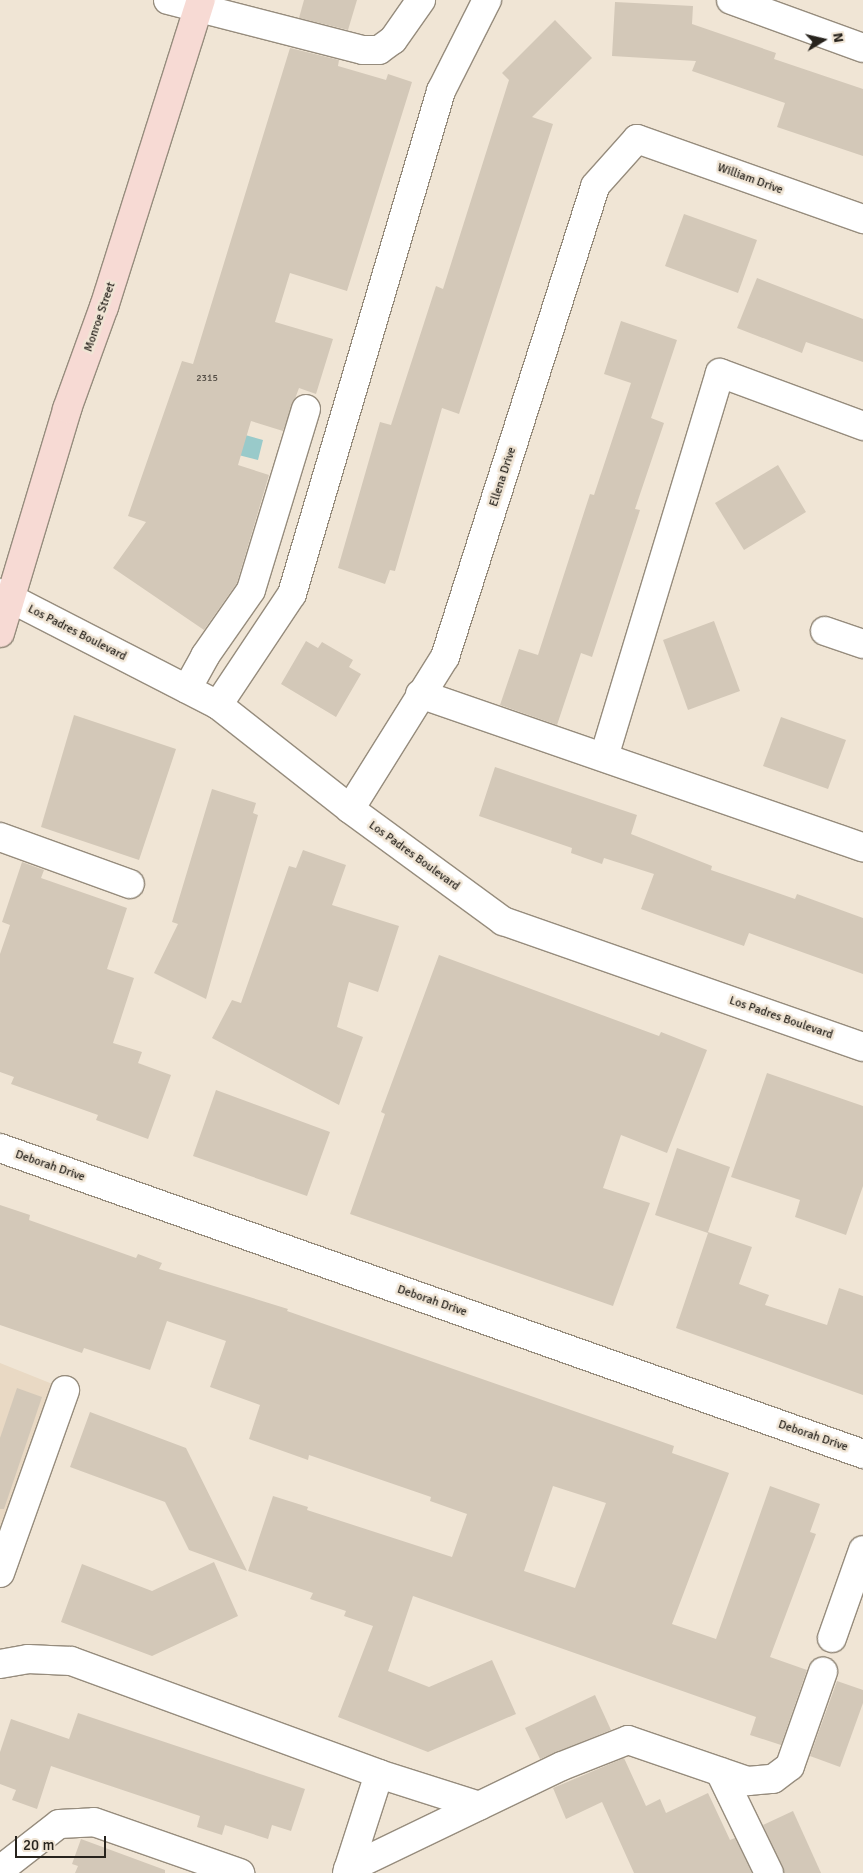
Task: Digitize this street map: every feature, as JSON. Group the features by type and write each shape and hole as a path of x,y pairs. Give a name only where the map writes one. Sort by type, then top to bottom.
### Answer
{"main road":[{"name":"Monroe Street","path":"0,633 6,596 104,307 199,4"}],"street":[{"path":"168,0 199,4 363,50 379,50 394,40 421,0"},
{"path":"218,705 292,594 441,91 487,0"},
{"path":"731,0 863,48"},
{"name":"William Drive","path":"637,139 863,219"},
{"name":"Ellena Drive","path":"350,809 420,694 446,657 596,186 637,139"},
{"path":"604,757 720,373 863,426"},
{"path":"187,689 205,656 251,590 306,409"},
{"name":"Los Padres Boulevard","path":"6,596 218,705 350,809 503,922 863,1047"},
{"path":"825,631 863,644"},
{"path":"420,694 863,847"},
{"path":"0,837 130,884"},
{"name":"Deborah Drive","path":"0,1148 863,1454"},
{"path":"0,1573 66,1390"},
{"path":"832,1638 863,1550"},
{"path":"0,1664 28,1659 71,1661 379,1774 479,1806"},
{"path":"348,1871 562,1766 628,1740 748,1781 773,1779 790,1766 823,1672"},
{"path":"720,1772 769,1873"},
{"path":"348,1871 379,1774"},
{"path":"4,1867 59,1824 94,1822 240,1873"}],"shaded area":[{"path":"0,1363 55,1385 0,1534"}],"water":[{"path":"224,429 263,440 258,460 219,450"}],"building":[{"path":"304,0 357,0 348,30 299,18"},
{"path":"615,2 693,6 692,24 776,53 774,59 863,89 863,156 777,127 785,103 692,71 696,61 612,56"},
{"path":"555,20 592,58 532,117 553,124 459,414 442,408 395,571 390,570 385,584 338,568 380,422 391,425 436,286 443,289 509,80 502,73"},
{"path":"290,48 339,60 338,66 386,80 388,74 412,82 347,291 290,273 275,322 333,339 316,394 299,388 283,431 251,421 238,465 269,475 237,583 204,630 113,568 146,522 128,516 182,361 193,364"},
{"path":"684,214 757,240 738,293 665,266"},
{"path":"757,278 863,319 863,362 806,342 802,353 737,328"},
{"path":"621,321 677,340 651,418 664,423 635,509 640,510 592,657 581,653 557,725 500,705 519,649 538,655 590,494 594,495 631,383 604,374"},
{"path":"778,465 806,512 744,550 715,503"},
{"path":"714,621 740,691 688,710 663,640"},
{"path":"306,641 318,648 322,642 353,660 349,667 361,674 336,717 281,684"},
{"path":"74,715 176,749 139,860 41,827"},
{"path":"781,717 846,740 828,789 763,766"},
{"path":"495,767 637,815 631,834 712,866 711,870 795,899 797,894 863,918 863,974 749,933 744,946 641,909 654,874 604,858 602,864 571,853 572,848 479,816"},
{"path":"212,789 256,803 253,813 258,815 206,999 154,973 178,924 172,922"},
{"path":"303,850 346,865 332,905 399,926 378,992 349,982 337,1027 363,1037 339,1105 212,1038 232,1000 241,1003 289,866 296,868"},
{"path":"22,862 44,870 41,878 127,908 107,969 134,978 113,1043 142,1052 138,1063 171,1075 148,1139 96,1120 98,1115 11,1084 14,1077 0,1072 0,954 10,925 2,922"},
{"path":"439,955 659,1036 661,1032 707,1050 667,1153 621,1135 603,1188 650,1203 613,1306 350,1214 385,1114 381,1112"},
{"path":"767,1073 863,1106 863,1186 846,1235 795,1217 800,1200 731,1177"},
{"path":"216,1090 330,1132 307,1196 193,1156"},
{"path":"677,1148 730,1167 708,1232 752,1247 739,1284 769,1295 765,1305 827,1325 839,1288 863,1296 863,1395 676,1328 708,1233 655,1215"},
{"path":"0,1205 30,1215 29,1220 136,1258 138,1254 162,1263 159,1269 288,1309 287,1311 674,1446 672,1453 729,1473 672,1624 716,1639 770,1486 820,1504 810,1532 816,1534 770,1657 807,1670 781,1745 750,1735 756,1717 413,1596 388,1671 429,1687 492,1660 516,1714 428,1752 338,1717 373,1626 344,1616 346,1611 310,1599 313,1593 248,1571 273,1496 308,1507 307,1510 452,1557 467,1514 430,1501 431,1497 309,1455 308,1460 249,1439 260,1405 210,1387 226,1341 167,1321 150,1370 84,1348 82,1353 0,1325","holes":["553,1486 606,1503 575,1588 524,1571"]},
{"path":"17,1388 42,1397 4,1509 0,1509 0,1438"},
{"path":"90,1412 186,1448 247,1571 189,1550 165,1502 70,1467"},
{"path":"214,1562 238,1616 152,1656 61,1622 82,1564 152,1591"},
{"path":"837,1681 863,1690 863,1703 840,1767 810,1756"},
{"path":"595,1695 611,1730 540,1759 525,1728"},
{"path":"78,1713 305,1789 291,1831 272,1825 268,1839 225,1825 222,1835 197,1827 200,1816 51,1766 37,1809 12,1800 16,1790 0,1784 0,1752 11,1719 69,1739"},
{"path":"624,1758 646,1806 660,1799 666,1813 708,1793 730,1840 735,1838 752,1873 634,1873 602,1802 566,1819 553,1788"},
{"path":"793,1811 821,1873 784,1873 763,1825"},
{"path":"81,1839 165,1870 165,1873 75,1873 78,1866 72,1864"}]}
